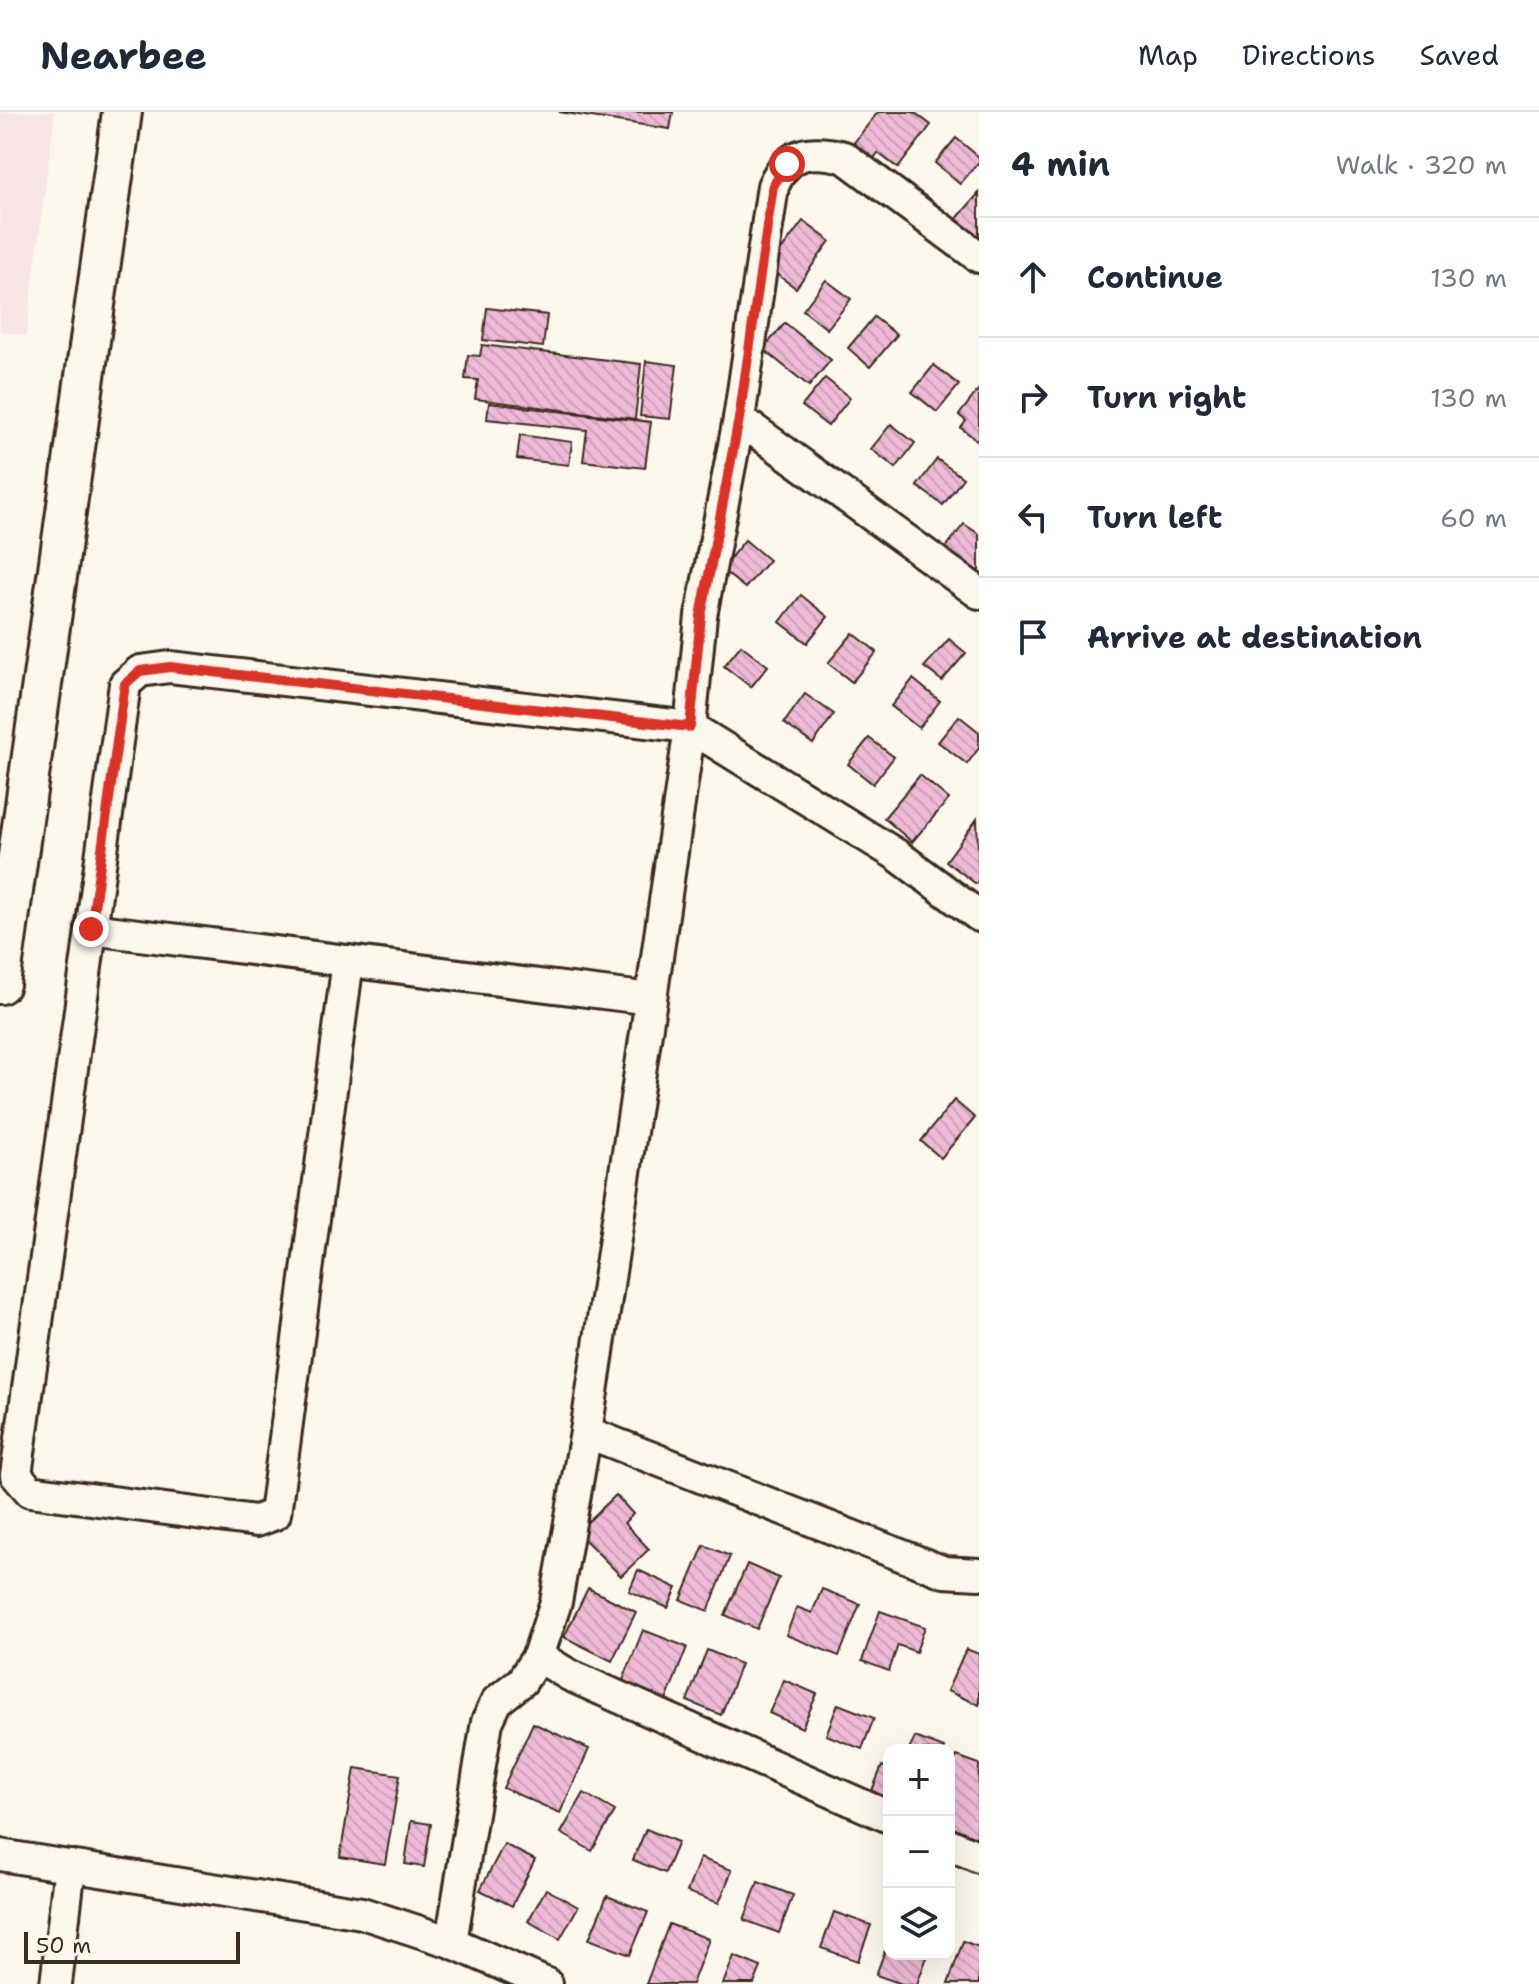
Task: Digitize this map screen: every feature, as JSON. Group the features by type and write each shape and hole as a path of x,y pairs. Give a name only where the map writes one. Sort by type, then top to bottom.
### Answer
{"street":[{"path":"0,984 122,112"},
{"path":"451,1942 487,1722 497,1701 522,1681 538,1656 556,1602 586,1432 651,999 690,727 701,616 739,419 773,186 787,164 803,154 819,151 844,157 979,257"},
{"path":"739,419 979,593"},
{"path":"348,961 275,1514 256,1521 30,1491 16,1475 125,684 140,671 170,667 690,727 897,855 979,916"},
{"path":"91,929 651,999"},
{"path":"586,1432 944,1572 979,1574"},
{"path":"538,1656 569,1675 887,1816"},
{"path":"955,1847 979,1857"},
{"path":"0,1855 362,1913 451,1942 547,1984"},
{"path":"56,1984 70,1866"}],"shaded area":[{"path":"0,112 55,112 26,336 0,331"}],"building":[{"path":"559,112 673,112 670,129"},
{"path":"878,112 914,112 931,125 898,168 878,153 865,170 845,154"},
{"path":"956,138 979,157 979,162 960,184 935,163"},
{"path":"979,193 979,243 954,222"},
{"path":"803,221 830,241 796,288 768,268"},
{"path":"826,280 851,299 827,329 803,310"},
{"path":"487,308 547,315 543,347 483,340"},
{"path":"874,317 897,335 870,367 848,348"},
{"path":"785,323 831,360 809,386 763,349"},
{"path":"482,345 641,364 635,419 475,399 478,380 465,379 468,355 480,356"},
{"path":"646,361 677,365 670,419 640,416"},
{"path":"934,365 959,385 937,412 912,392"},
{"path":"825,378 850,398 828,426 802,406"},
{"path":"979,389 979,442 961,428 966,421 959,415"},
{"path":"489,403 651,422 645,468 583,461 587,430 487,419"},
{"path":"891,424 915,443 896,468 871,449"},
{"path":"520,435 572,442 569,465 517,459"},
{"path":"937,459 963,478 943,505 917,486"},
{"path":"964,524 979,534 979,578 943,551"},
{"path":"745,540 769,560 745,588 721,569"},
{"path":"801,595 828,617 807,643 780,622"},
{"path":"853,633 877,652 852,682 828,663"},
{"path":"949,639 966,653 942,681 924,667"},
{"path":"741,645 768,666 751,687 724,666"},
{"path":"913,679 940,701 919,728 891,706"},
{"path":"805,694 834,714 813,744 784,723"},
{"path":"959,716 979,732 979,748 967,764 938,742"},
{"path":"869,738 894,757 873,784 848,764"},
{"path":"920,775 949,799 912,842 884,818"},
{"path":"977,819 979,881 976,884 946,861"},
{"path":"954,1100 975,1118 941,1158 921,1141"},
{"path":"616,1495 633,1514 624,1523 649,1549 621,1576 577,1532"},
{"path":"704,1545 730,1556 708,1611 681,1600"},
{"path":"747,1564 779,1578 757,1629 725,1615"},
{"path":"638,1570 677,1588 668,1608 629,1591"},
{"path":"588,1588 636,1612 612,1661 564,1637"},
{"path":"822,1589 860,1604 839,1656 786,1635 797,1607 812,1613"},
{"path":"880,1611 925,1627 916,1652 898,1645 889,1671 862,1661"},
{"path":"643,1630 687,1647 662,1711 618,1693"},
{"path":"966,1649 979,1654 979,1705 947,1691"},
{"path":"707,1650 741,1664 721,1715 687,1701"},
{"path":"784,1680 817,1694 802,1728 769,1713"},
{"path":"838,1704 874,1718 862,1749 826,1735"},
{"path":"533,1723 589,1749 560,1813 503,1788"},
{"path":"915,1737 933,1744 912,1744"},
{"path":"957,1756 979,1764 977,1839 955,1830"},
{"path":"882,1766 883,1810 867,1803"},
{"path":"355,1768 400,1775 385,1864 340,1857"},
{"path":"584,1793 615,1811 592,1851 561,1833"},
{"path":"411,1821 431,1824 424,1867 405,1864"},
{"path":"646,1829 678,1842 665,1873 633,1860"},
{"path":"504,1844 535,1860 512,1906 480,1890"},
{"path":"700,1858 732,1870 719,1903 687,1892"},
{"path":"758,1882 793,1895 779,1933 744,1920"},
{"path":"546,1889 578,1907 560,1939 528,1921"},
{"path":"607,1896 648,1912 630,1955 589,1939"},
{"path":"834,1912 871,1925 858,1961 821,1948"},
{"path":"669,1924 709,1939 692,1984 646,1984"},
{"path":"963,1941 979,1947 979,1984 948,1984"},
{"path":"734,1956 761,1967 754,1984 723,1984"},
{"path":"883,1956 883,1960 926,1960 917,1984 902,1984 876,1975"}],"route":[{"path":"91,929 125,684 140,671 170,667 690,727 701,616 739,419 773,186 787,164"}]}
